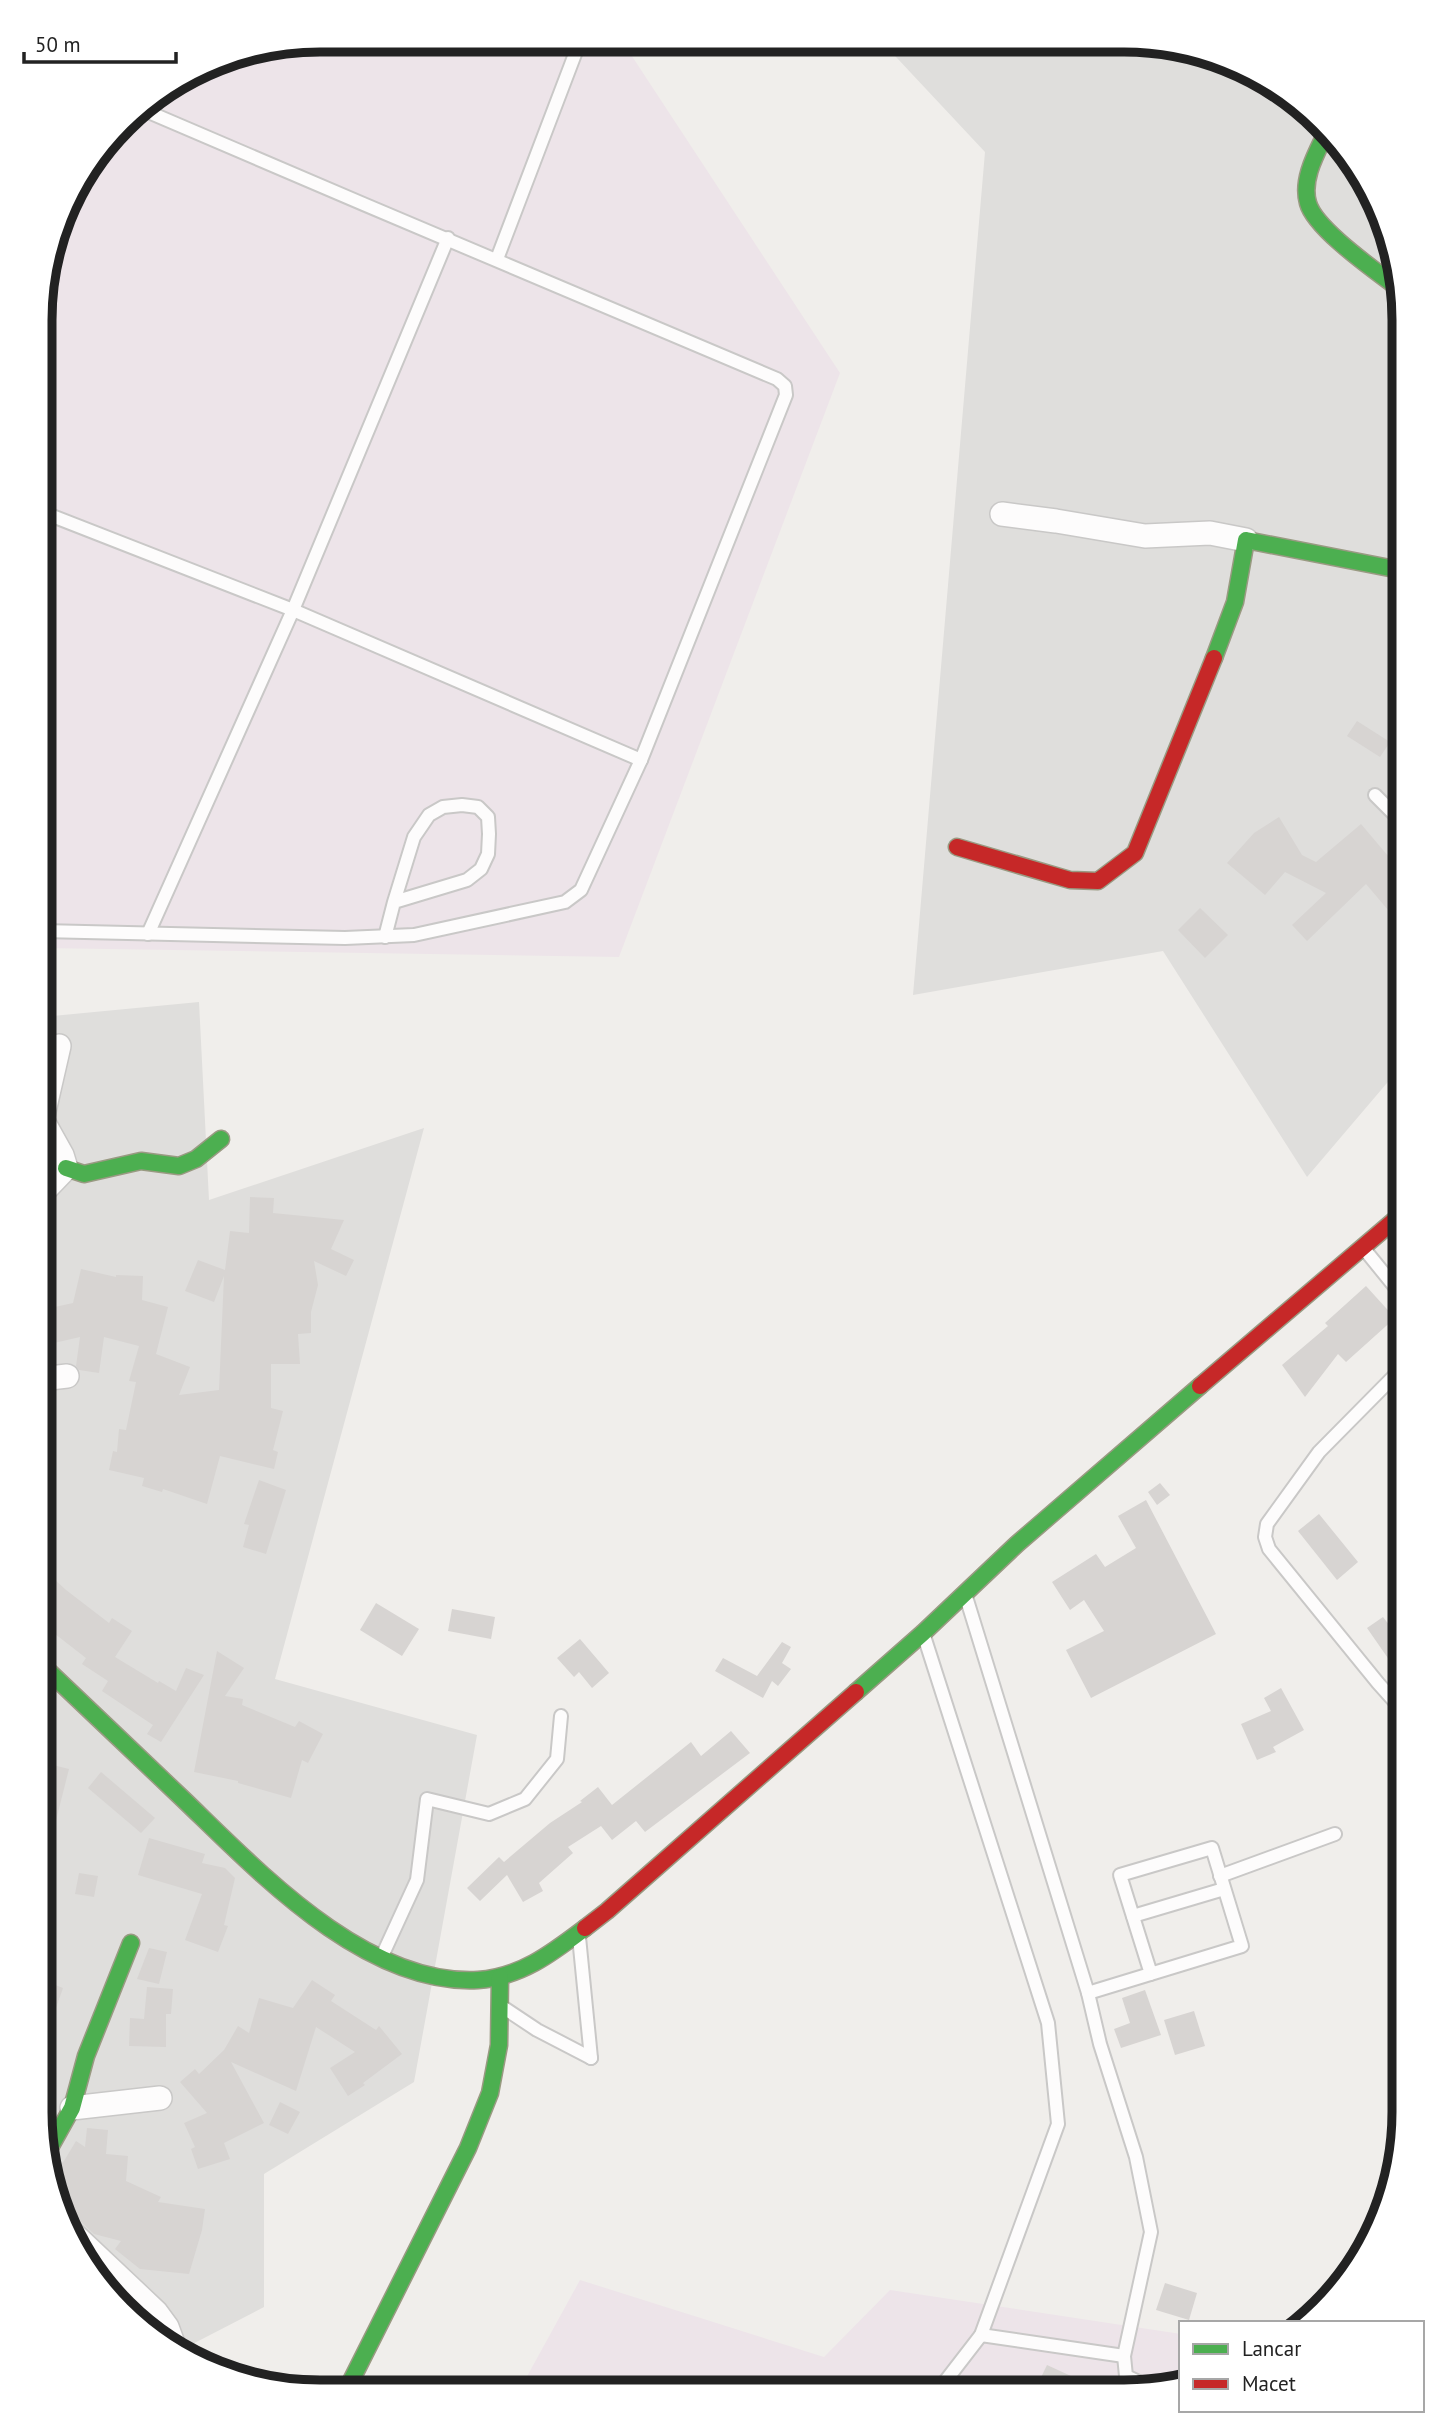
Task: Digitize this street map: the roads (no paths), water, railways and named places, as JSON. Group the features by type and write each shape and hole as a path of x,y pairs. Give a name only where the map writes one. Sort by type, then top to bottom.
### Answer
{"main road":[{"path":"1323,141 1307,185 1308,206 1326,228 1389,281"},
{"path":"957,847 1070,880 1098,881 1135,853 1235,602 1245,540 1392,568"},
{"path":"66,1168 75,1174 90,1174 141,1161 178,1166 196,1160 221,1139"},
{"path":"52,1674 281,1892 361,1948 417,1974 443,1979 477,1980 523,1970 545,1958 628,1894 923,1633 1017,1544 1392,1222"},
{"path":"54,2140 72,2108 86,2056 131,1943"},
{"path":"351,2380 468,2148 489,2092 497,2064 500,1977"}],"street":[{"path":"1002,514 1145,536 1210,533 1245,540"},
{"path":"52,1079 60,1046"},
{"path":"52,1138 66,1168 52,1183"},
{"path":"52,1378 67,1376"},
{"path":"72,2108 160,2098"},
{"path":"91,2251 156,2312 169,2333"}],"lane":[{"path":"497,259 576,52"},
{"path":"52,931 385,937 414,935 565,902 581,890 641,760 786,396 785,386 777,379 448,238 354,202 151,113"},
{"path":"148,934 293,610 448,238"},
{"path":"52,516 293,610 641,760"},
{"path":"1376,795 1392,812"},
{"path":"385,937 394,902 414,836 429,815 443,807 461,804 478,807 488,817 489,834 488,854 481,869 467,880 394,902"},
{"path":"1362,1246 1392,1283"},
{"path":"1392,1378 1319,1452 1268,1524 1265,1537 1269,1549 1392,1699"},
{"path":"965,1594 1136,2157 1151,2232 1124,2356 1126,2376 1134,2380"},
{"path":"923,1633 1048,2023 1058,2124 981,2335 946,2380"},
{"path":"382,1958 417,1880 427,1799 489,1814 525,1799 557,1759 561,1716"},
{"path":"1220,1876 1335,1834"},
{"path":"1088,1993 1151,1974 1242,1946 1212,1848 1120,1875 1151,1974"},
{"path":"1133,1916 1224,1889"},
{"path":"500,2006 537,2031 592,2058 579,1933"},
{"path":"981,2335 1124,2356"}]}
